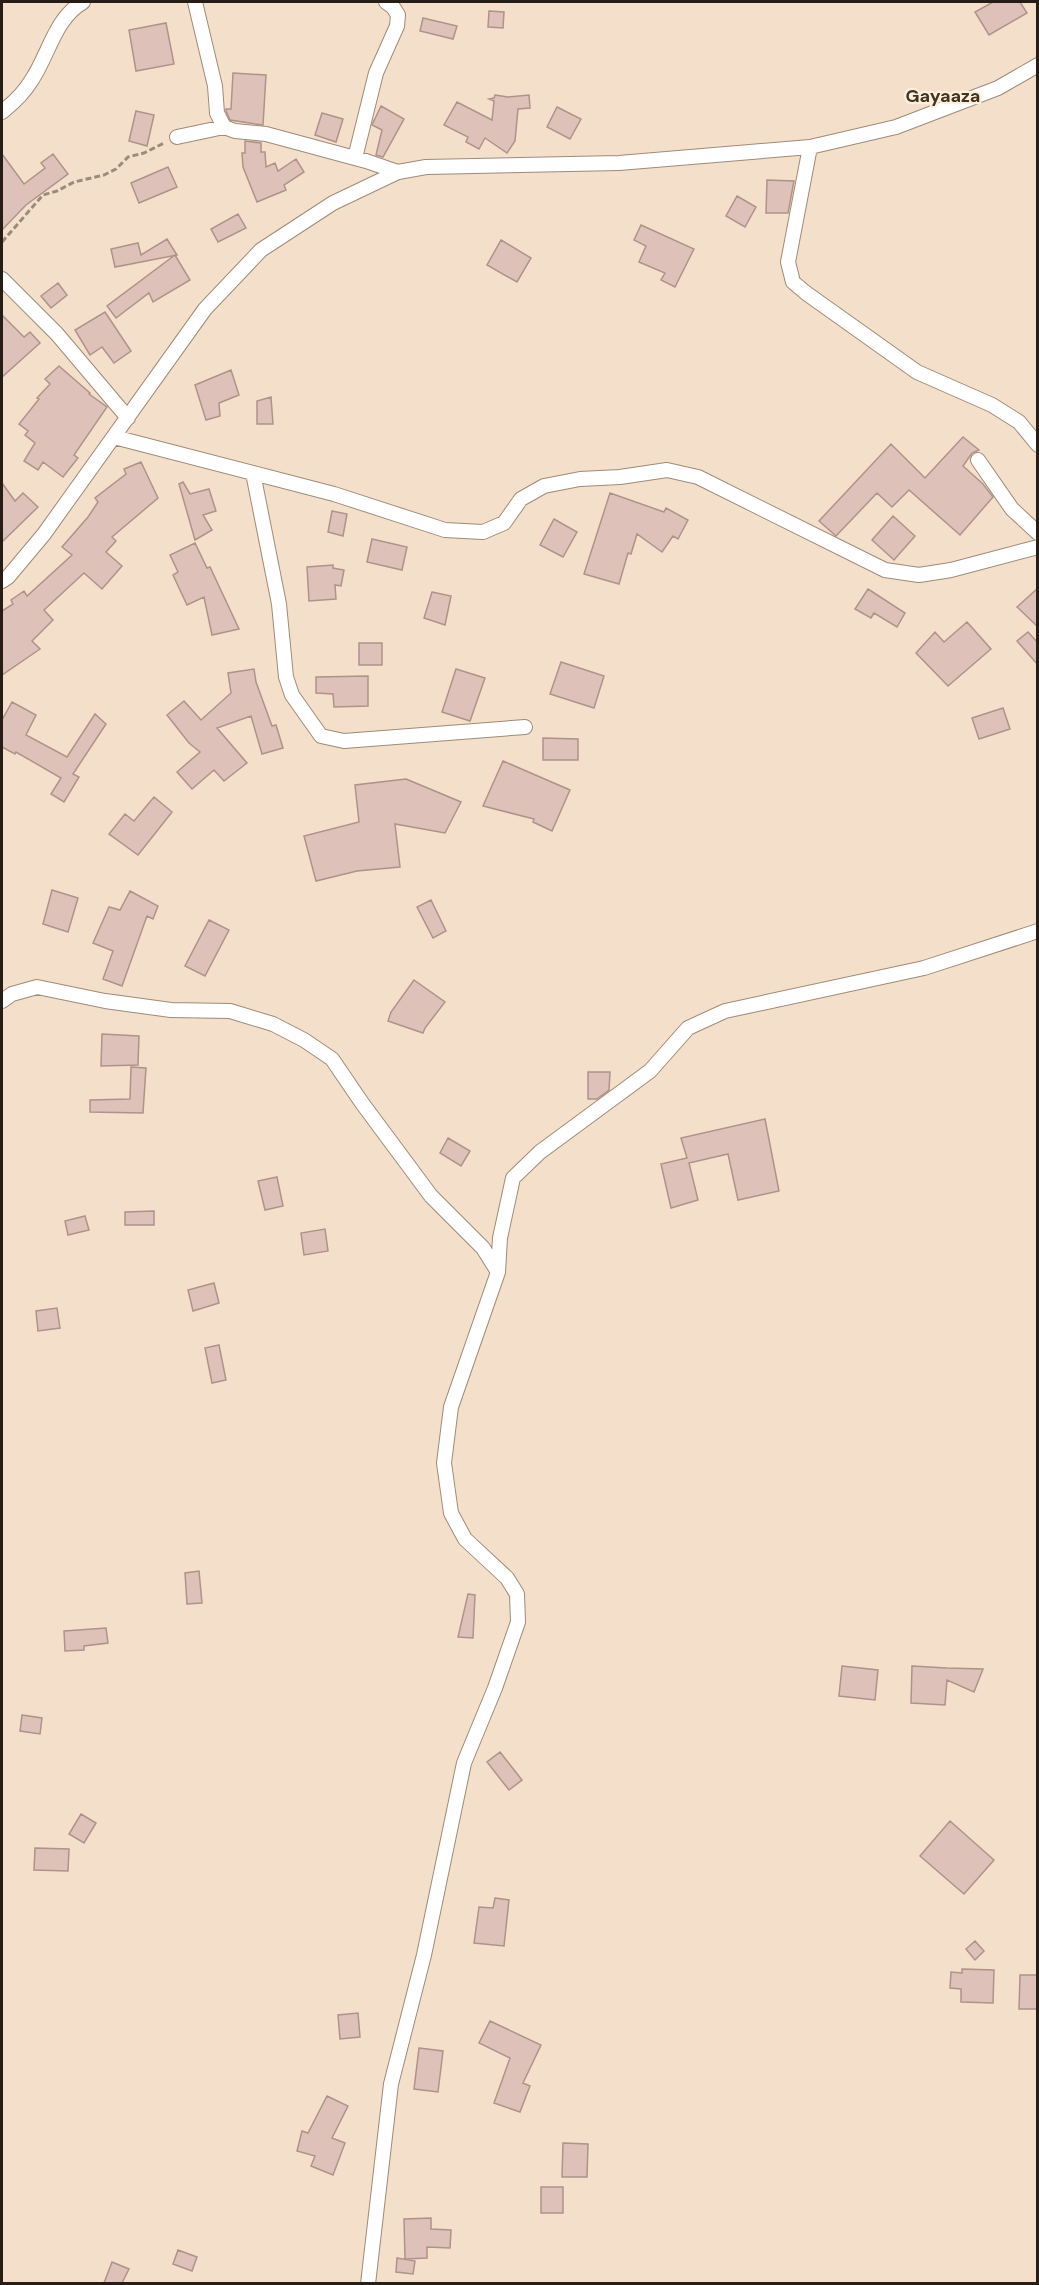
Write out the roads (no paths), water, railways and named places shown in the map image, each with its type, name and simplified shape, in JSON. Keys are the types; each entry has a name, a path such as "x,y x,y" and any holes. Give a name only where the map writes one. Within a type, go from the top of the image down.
{"street":[{"path":"2,112 31,82 60,24 75,6 83,2"},
{"path":"195,2 215,86 217,113 224,127"},
{"path":"355,158 376,74 397,26 398,15 386,2"},
{"path":"2,582 44,534 205,309 261,250 333,203 398,172 426,167 619,163 810,147 896,127 998,88 1038,65"},
{"path":"177,137 224,127 235,131 266,134 398,172"},
{"path":"810,147 788,262 793,282 917,372 992,405 1019,422 1038,445"},
{"path":"2,279 57,334 128,418"},
{"path":"114,437 334,494 445,530 483,532 504,523 521,499 544,486 667,470 698,477 885,570 919,575 951,570 1038,547"},
{"path":"978,459 1012,509 1038,533"},
{"path":"254,473 279,604 286,677 292,695 321,736 344,741 525,727"},
{"path":"368,2283 391,2084 424,1955 464,1763 495,1688 518,1622 517,1594 507,1578 465,1539 451,1513 444,1463 451,1407 498,1272 500,1238 513,1178 540,1152 650,1071 688,1028 725,1011 924,968 1038,931"},
{"path":"2,1001 12,994 37,987 105,1001 171,1010 230,1011 273,1024 304,1040 332,1059 431,1196 483,1248 498,1272"}],"district":[{"name":"Gayaaza","path":"943,96"}]}
